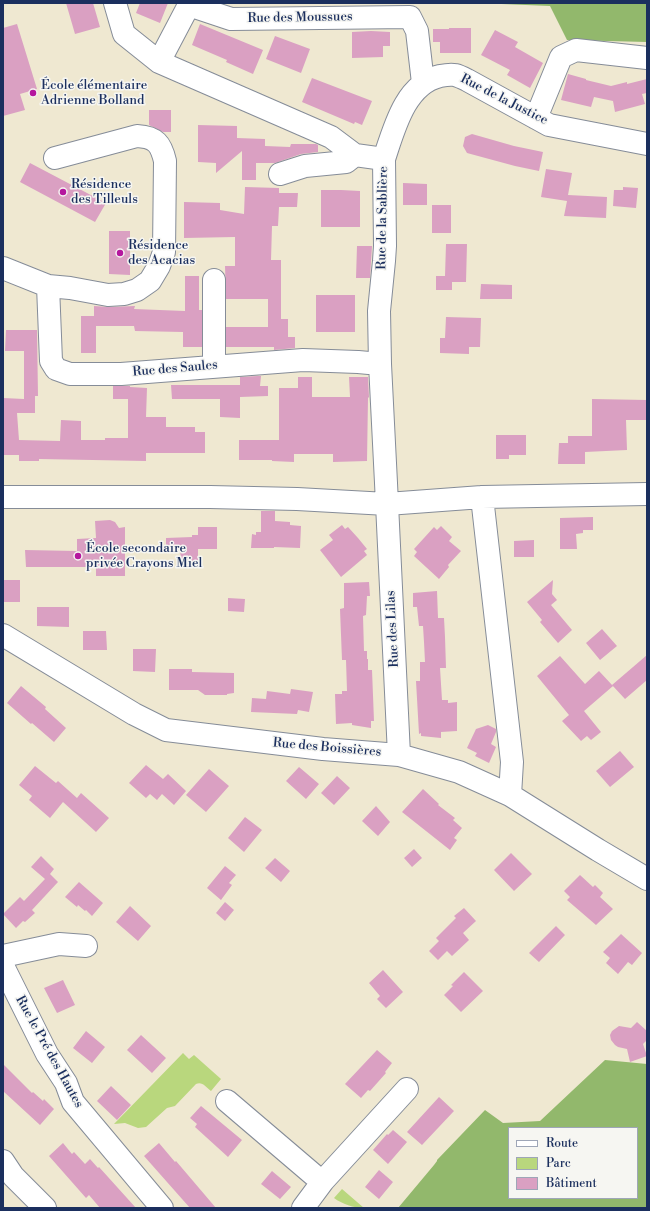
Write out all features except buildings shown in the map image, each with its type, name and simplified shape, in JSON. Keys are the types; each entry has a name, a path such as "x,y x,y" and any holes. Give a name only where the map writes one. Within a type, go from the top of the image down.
{"street":[{"path":"115,3 124,34 159,62 331,136 355,155 346,162 305,166 280,174"},
{"name":"Rue des Moussues","path":"159,62 189,5 231,19 410,17 417,31 423,83"},
{"path":"536,118 561,57 576,50 647,58"},
{"name":"Rue de la Justice","path":"384,159 395,128 414,90 423,83 445,74 455,75 467,80 549,124 647,144"},
{"path":"3,268 48,286 70,288 108,295 124,294 137,290 150,281 159,266 164,252 165,161 162,148 153,140 146,137 137,136 55,158"},
{"name":"Rue de la Sablière","path":"355,155 384,159 385,246 379,311 387,504"},
{"path":"214,280 214,366"},
{"name":"Rue des Saules","path":"48,286 51,362 56,369 70,374 121,374 303,360 380,364"},
{"path":"3,497 289,498 387,504 482,497 647,494"},
{"path":"482,497 512,762 510,795"},
{"name":"Rue des Lilas","path":"387,504 399,754"},
{"name":"Rue des Boissières","path":"3,635 134,714 166,730 323,749 399,754 459,772 510,795 647,879"},
{"path":"3,956 59,944 86,946"},
{"name":"Rue le Pré des Hautes","path":"3,966 47,1054 66,1083 73,1102 162,1208"},
{"path":"304,1208 322,1182 407,1089"},
{"path":"227,1101 322,1182"},
{"path":"3,1161 13,1176 45,1208"}],"green space":[{"path":"477,3 647,3 647,42 567,40 550,6"},
{"path":"183,1053 189,1059 194,1055 221,1079 211,1091 202,1084 196,1084 175,1106 167,1108 146,1127 138,1128 125,1123 114,1124"},
{"path":"605,1060 647,1064 647,1208 398,1208 437,1160 485,1110 503,1123 540,1121"},
{"path":"342,1189 364,1208 348,1205 334,1198"}],"place":[{"name":"École élémentaire Adrienne Bolland","path":"33,93"},
{"name":"Résidence des Tilleuls","path":"63,192"},
{"name":"Résidence des Acacias","path":"120,253"},
{"name":"École secondaire privée Crayons Miel","path":"78,556"}]}
